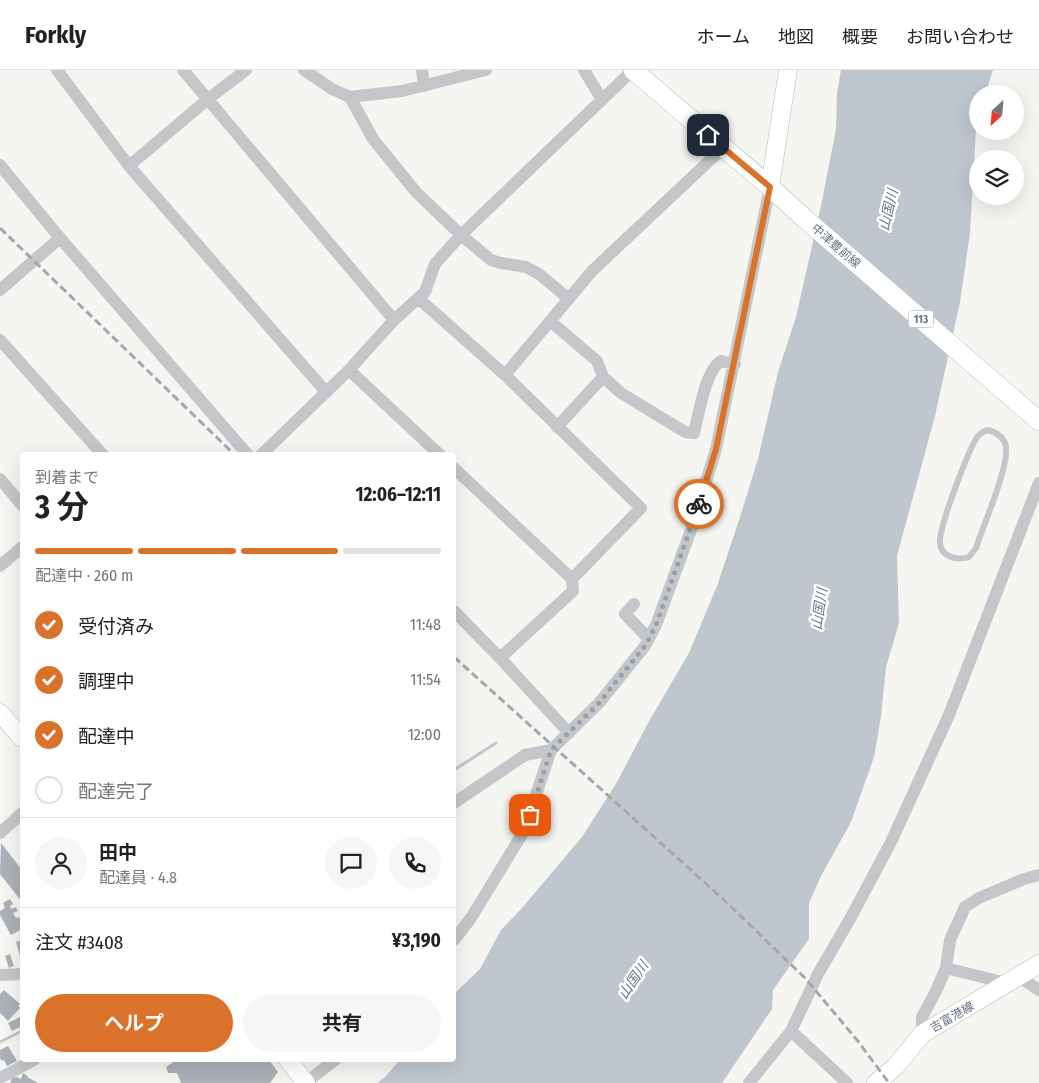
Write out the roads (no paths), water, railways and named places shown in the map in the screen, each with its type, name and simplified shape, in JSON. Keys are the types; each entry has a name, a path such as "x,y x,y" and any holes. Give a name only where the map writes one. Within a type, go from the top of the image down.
{"main road":[{"name":"中津豊前線","path":"633,70 1039,421"},
{"path":"770,187 788,70"},
{"path":"0,713 20,736"},
{"name":"吉富港線","path":"876,1083 896,1066 922,1034 1012,982 1039,964"},
{"path":"290,1062 306,1083"}],"street":[{"path":"58,70 129,166 326,392"},
{"path":"183,70 394,320"},
{"path":"129,166 208,99 246,70"},
{"path":"304,70 332,89 350,97 402,91 486,70"},
{"path":"422,70 424,86"},
{"path":"584,70 602,100"},
{"path":"264,452 349,370 394,320 425,292 435,264 461,235 633,70"},
{"path":"350,97 373,139 416,192 461,235 491,260 501,264 526,267 539,274 569,299"},
{"path":"505,376 592,271 723,148"},
{"path":"0,165 60,238 245,452"},
{"path":"456,937 471,918 524,831 551,750 599,703 645,646 656,625 691,530 716,449 770,187"},
{"path":"0,290 60,238"},
{"path":"418,298 505,376 641,508 572,579"},
{"path":"550,321 596,361 604,377 621,393 684,432 694,433 710,375 716,365 721,361 735,364"},
{"path":"0,340 100,452"},
{"path":"349,370 434,452"},
{"path":"557,427 604,377"},
{"path":"456,470 572,579 573,591 500,658"},
{"path":"0,479 20,503"},
{"path":"749,1083 791,1031 818,974 891,842 949,715 1039,483"},
{"path":"0,566 20,549"},
{"path":"634,604 625,614 649,639"},
{"path":"456,613 568,733"},
{"path":"456,802 526,755 551,750"},
{"path":"0,833 20,815"},
{"path":"922,1034 922,1017 946,968 950,940 965,907 979,898 1024,879 1039,875"},
{"path":"946,968 998,981 1012,982 1039,990"},
{"path":"0,975 20,974"},
{"path":"791,1031 847,1083"},
{"path":"0,1078 30,1062"},
{"path":"306,1083 332,1062"}],"lane":[{"path":"990,430 1003,440 1006,446 1006,454 1004,468 976,548 969,557 956,559 945,553 940,546 939,540 945,517 970,452 977,437 982,432 990,430"}],"water":[{"name":"山国川","path":"841,70 993,70 988,85 969,85 969,140 975,140 975,150 969,150 969,205 972,205 970,233 960,302 935,416 897,556 899,623 886,667 881,717 874,757 851,822 821,876 809,903 809,939 773,990 772,1009 722,1083 377,1083 398,1062 456,1062 456,992 480,969 501,930 582,837 617,782 648,723 689,653 717,586 758,459 778,372 796,317 836,129 837,93"}],"waterway":[{"path":"456,769 496,743"},
{"path":"0,1042 20,1032"}],"railway":[{"path":"0,228 232,452"},
{"path":"456,659 722,898 805,978 857,1040 889,1083"}]}
